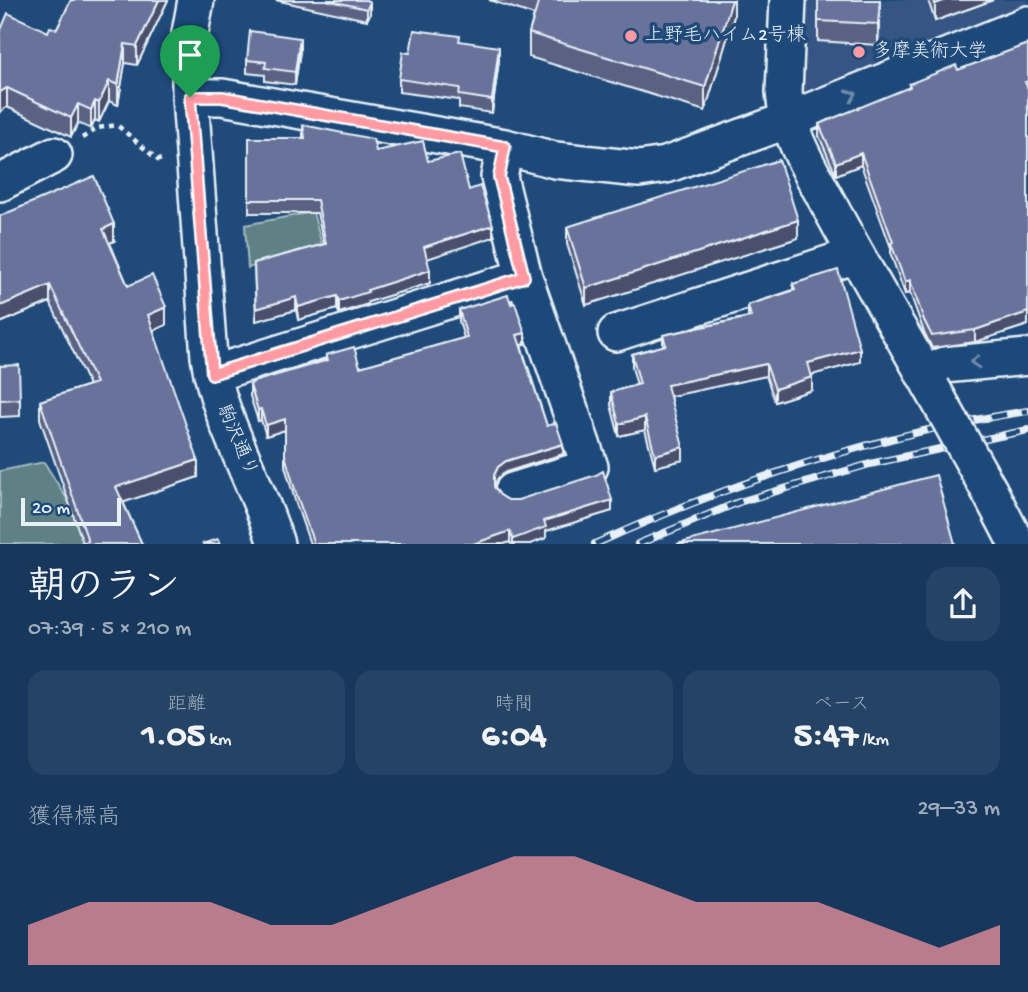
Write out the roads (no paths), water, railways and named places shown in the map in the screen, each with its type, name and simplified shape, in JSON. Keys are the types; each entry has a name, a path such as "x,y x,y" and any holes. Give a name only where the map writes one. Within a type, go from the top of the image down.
{"street":[{"name":"駒沢通り","path":"196,0 190,33 191,112 212,374 217,396 266,512 276,544"},
{"path":"788,0 784,92 793,137 1017,544"},
{"path":"191,112 222,97 505,147 555,160 639,169 666,165 1026,32"},
{"path":"505,147 499,177 524,277 590,467 513,491"},
{"path":"0,183 54,155"},
{"path":"616,333 856,255"},
{"path":"212,374 524,277"},
{"path":"928,380 944,365 1028,358"}],"railway":[{"path":"595,544 698,501 807,463 919,432 1028,411"},
{"path":"638,544 739,502 870,464 1028,430"}],"place":[{"name":"上野毛ハイム2号棟","path":"631,36"},
{"name":"多摩美術大学","path":"859,52"}]}
